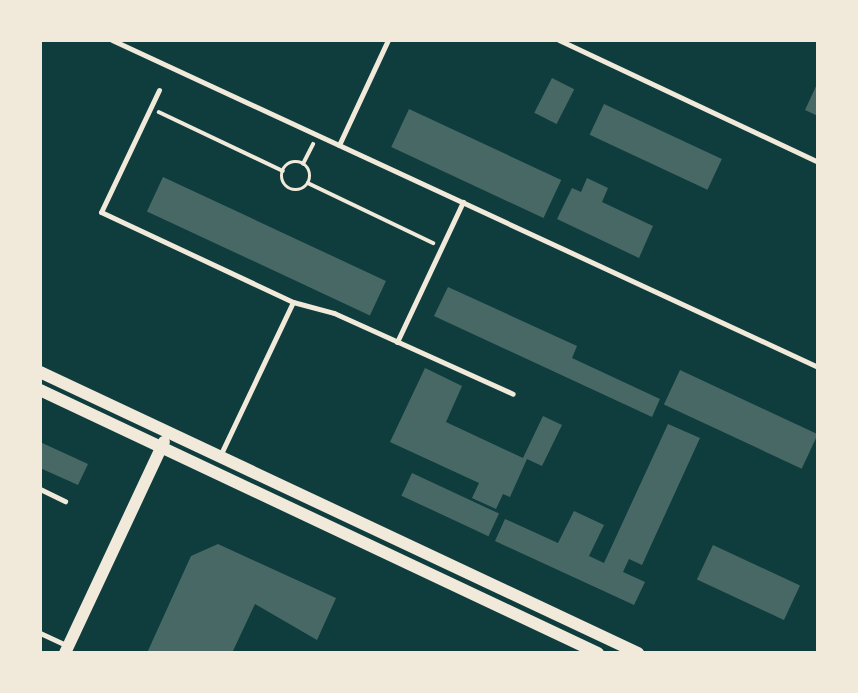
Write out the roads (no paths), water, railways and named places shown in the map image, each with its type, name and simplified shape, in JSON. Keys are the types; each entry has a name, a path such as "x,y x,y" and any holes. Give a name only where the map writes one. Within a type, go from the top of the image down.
{"street":[{"path":"40,372 638,653"},
{"path":"40,390 598,653"},
{"path":"67,649 169,432"}],"lane":[{"path":"112,40 818,367"},
{"path":"339,145 388,40"},
{"path":"559,40 818,162"},
{"path":"159,90 102,212 293,302 397,342 513,394"},
{"path":"397,342 463,202"},
{"path":"220,456 293,302"},
{"path":"40,489 65,501"},
{"path":"40,633 67,649"}]}
